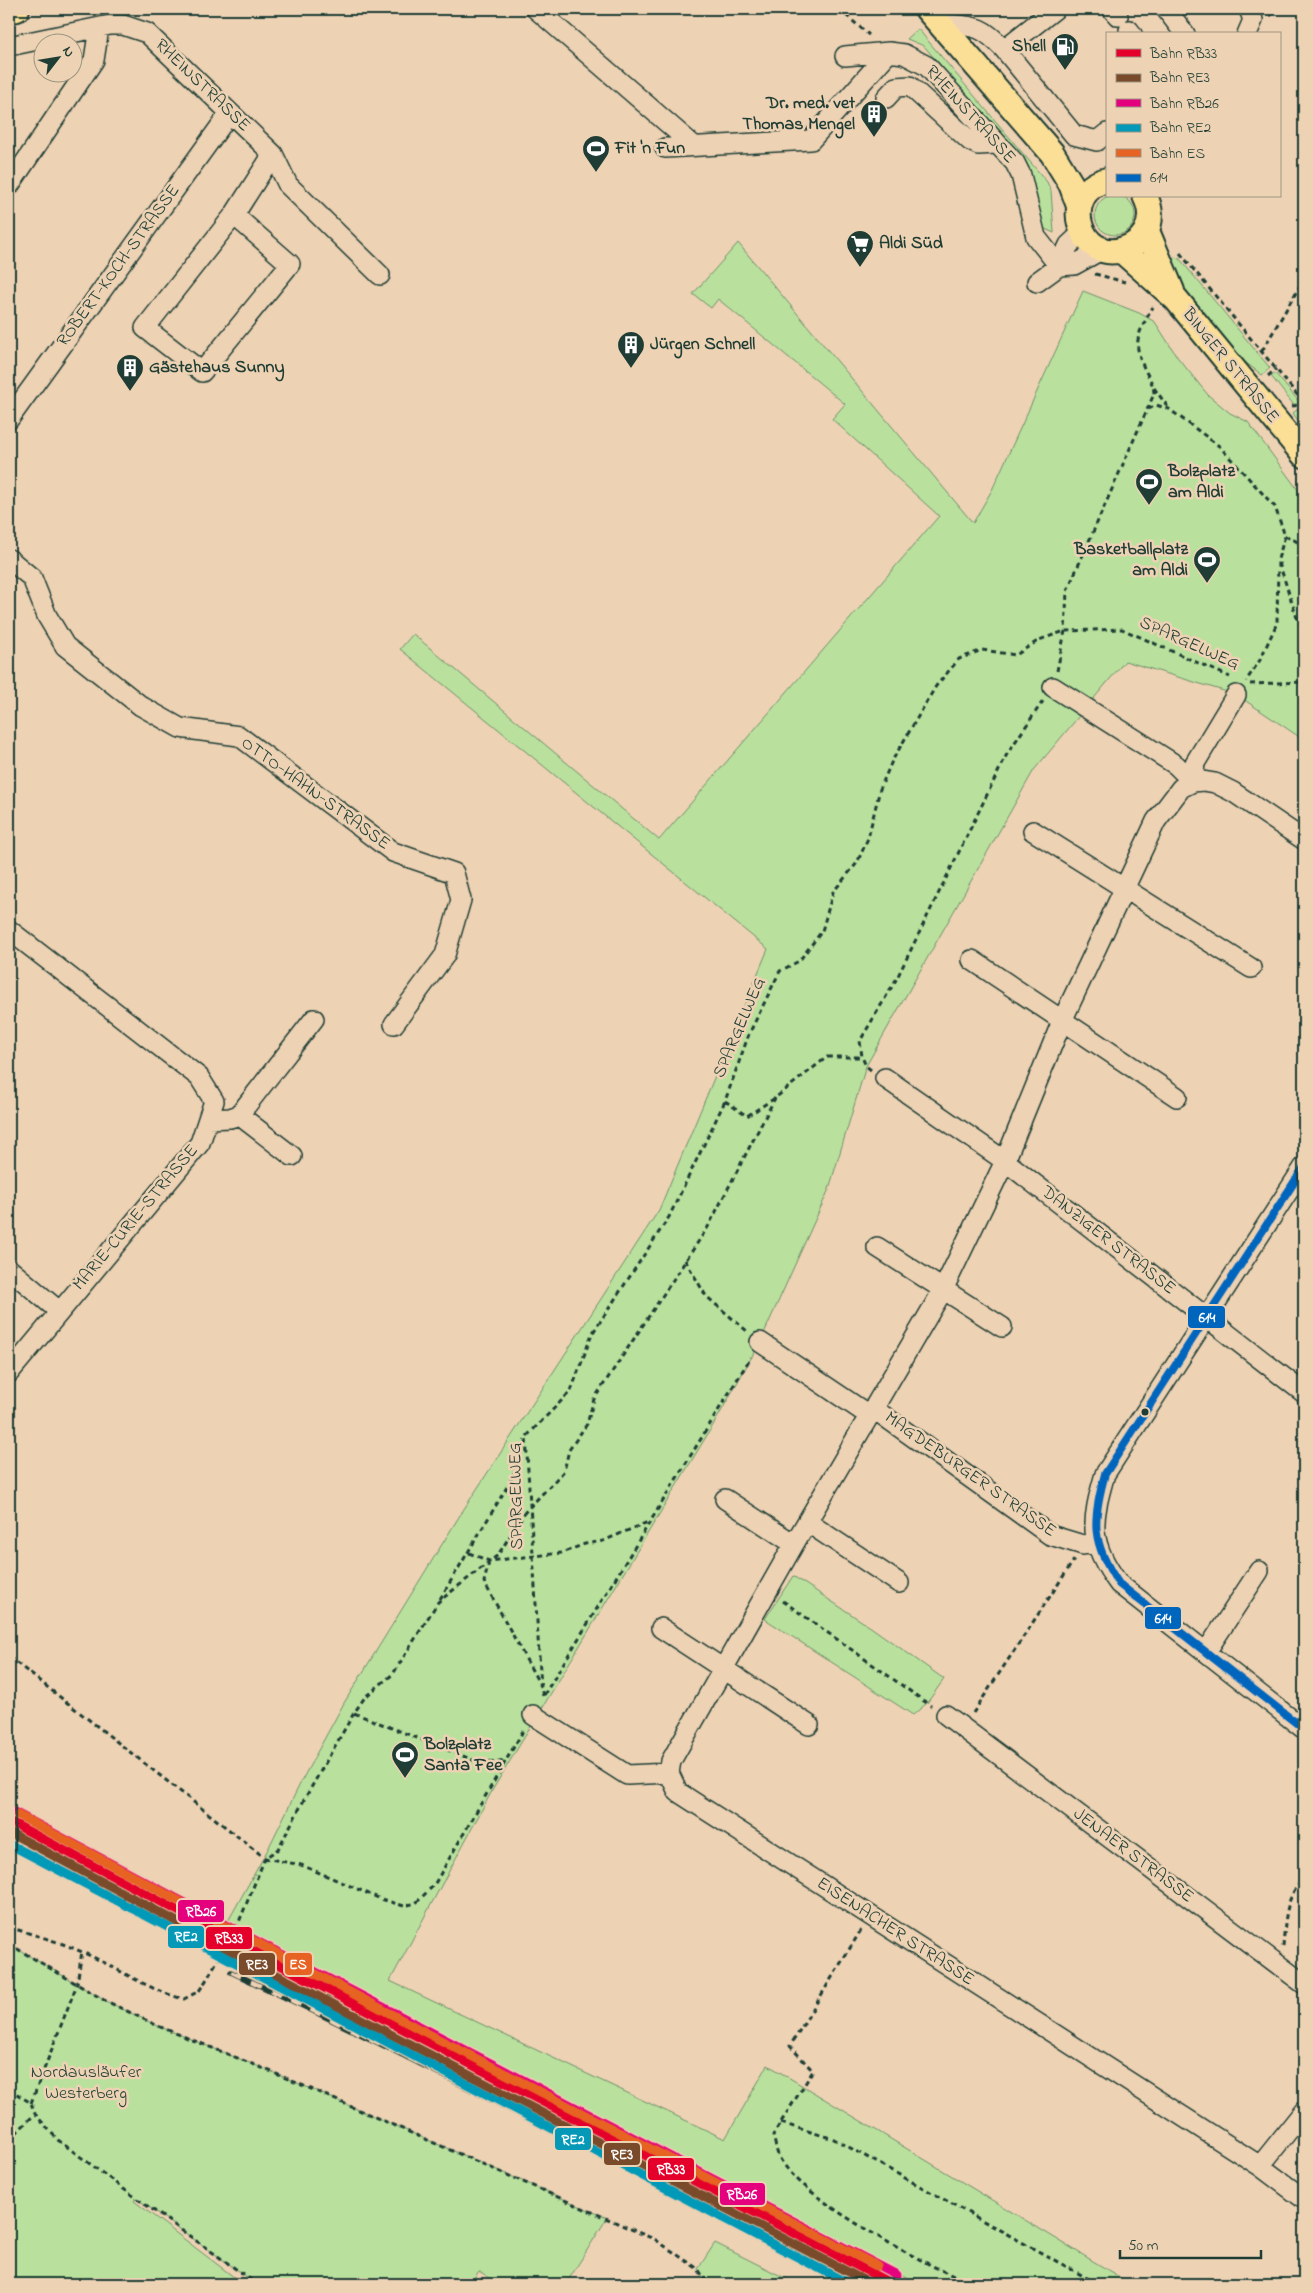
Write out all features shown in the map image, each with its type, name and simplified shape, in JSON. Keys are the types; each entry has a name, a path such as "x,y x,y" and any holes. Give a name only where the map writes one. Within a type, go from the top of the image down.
{"main road":[{"path":"9,10 16,9"},
{"name":"RHEINSTRASSE","path":"933,16 1052,154 1071,184 1079,206"},
{"name":"RHEINSTRASSE","path":"1052,154 1104,180"},
{"path":"1083,232 1078,215 1079,206 1087,191 1104,180"},
{"path":"1112,250 1136,243 1146,231 1150,211 1147,198"},
{"name":"BINGER STRASSE","path":"1146,231 1165,302"},
{"name":"BINGER STRASSE","path":"1083,232 1088,240 1112,250 1165,302 1304,455"}],"street":[{"path":"536,9 694,146"},
{"path":"1004,49 1055,9"},
{"path":"1166,9 1183,32"},
{"path":"1248,32 1253,20 1249,9"},
{"path":"933,16 985,30 1004,49 1074,135 1098,141 1106,134"},
{"name":"RHEINSTRASSE","path":"9,46 123,25 147,33 273,154"},
{"path":"9,186 94,60 99,28"},
{"path":"664,148 811,140 889,52"},
{"name":"RHEINSTRASSE","path":"846,56 889,52 904,54 927,66 1015,163 1021,175 1036,237 1059,266"},
{"path":"886,98 896,87 910,86 970,141 978,145 998,144"},
{"name":"ROBERT-KOCH-STRASSE","path":"9,419 230,113"},
{"path":"1052,154 1074,135"},
{"path":"234,215 290,264 202,372 145,328 234,215 273,154"},
{"path":"273,154 288,185 380,275"},
{"path":"1037,282 1059,266 1069,245 1083,232"},
{"path":"1059,266 1074,266 1112,250"},
{"name":"OTTO-HAHN-STRASSE","path":"9,559 32,578 47,616 65,646 141,706 180,728 239,736 393,852 454,873 461,900 445,955 394,1024"},
{"path":"1053,686 1176,765 1193,782 1215,783 1233,792 1304,840"},
{"path":"1193,782 1195,763 1240,690"},
{"name":"MAGDEBURGER STRASSE","path":"669,1773 671,1761 723,1668 943,1290 1006,1161 1062,1021 1156,821 1181,788 1193,782"},
{"path":"1033,831 1250,968"},
{"name":"MARIE-CURIE-STRASSE","path":"9,930 199,1077 214,1101 200,1143 9,1373"},
{"path":"972,960 1177,1097"},
{"path":"208,1119 230,1118 239,1115 314,1018"},
{"path":"885,1078 1006,1161"},
{"path":"239,1115 292,1156"},
{"name":"DANZIGER STRASSE","path":"1006,1161 1304,1394"},
{"path":"1304,1167 1104,1474 1096,1504 1089,1544 1119,1584 1304,1729"},
{"path":"877,1248 1002,1327"},
{"path":"9,1269 59,1311"},
{"name":"MAGDEBURGER STRASSE","path":"760,1342 872,1413 1050,1535 1089,1544"},
{"path":"725,1499 794,1544"},
{"path":"807,1522 900,1583"},
{"path":"1206,1652 1259,1571"},
{"path":"660,1628 809,1725"},
{"path":"532,1715 627,1775 669,1773"},
{"name":"JENAER STRASSE","path":"946,1716 1304,1984"},
{"name":"EISENACHER STRASSE","path":"669,1773 678,1792 1260,2166 1304,2199"},
{"path":"1260,2166 1304,2111"}],"path":[{"path":"839,9 889,52"},
{"path":"1175,247 1304,404 1293,407 1288,401"},
{"path":"1093,274 1127,283"},
{"path":"1262,351 1304,279"},
{"path":"1165,302 1138,334 1137,348 1154,388 1169,408 1219,446 1243,470 1275,507 1285,536 1278,559 1277,623 1260,660 1240,690"},
{"path":"1272,382 1267,376 1276,368"},
{"path":"885,1078 866,1066 862,1058 860,1040 896,978 1006,754 1053,686 1065,631 1067,591 1131,443 1148,409 1154,394 1154,388"},
{"path":"1148,409 1156,405 1169,408"},
{"path":"1285,536 1296,541 1304,548"},
{"path":"1278,559 1298,621 1304,632"},
{"name":"SPARGELWEG","path":"544,1696 541,1688 526,1437 571,1391 592,1334 668,1218 725,1101 749,1034 780,971 799,961 822,931 833,892 857,863 868,838 880,790 892,761 936,686 960,659 982,650 1016,656 1040,640 1065,631 1122,629 1240,690"},
{"path":"1240,690 1304,682"},
{"path":"725,1101 747,1116 775,1098 827,1057 862,1058"},
{"path":"438,1602 498,1555 529,1507 564,1471 569,1450 588,1424 594,1399 708,1227 775,1098"},
{"path":"9,1657 265,1858 301,1865 395,1904 404,1906 416,1904 434,1885 445,1869 532,1715 760,1342 706,1296 685,1260"},
{"path":"9,1927 82,1951 167,1995 184,1999 199,1991 239,1922 265,1858 278,1849 354,1712 365,1697 393,1674 469,1554 513,1477 526,1437"},
{"path":"469,1554 489,1561 561,1553 585,1544 603,1541 650,1521"},
{"path":"962,1728 982,1702 1089,1544"},
{"path":"489,1561 484,1582 541,1688"},
{"path":"767,1592 946,1716"},
{"path":"354,1712 478,1762 506,1760"},
{"path":"1282,1967 1286,1916 1298,1885 1304,1880"},
{"path":"869,1916 790,2046 813,2071 773,2135 779,2157 807,2190 866,2229 941,2272 972,2284"},
{"path":"9,1944 77,1984 158,2026 272,2072 656,2240 698,2269 708,2284"},
{"path":"31,2103 77,1984 82,1951"},
{"path":"9,2089 31,2103 35,2114 58,2140 257,2284"},
{"path":"9,2140 35,2114"},
{"path":"781,2123 834,2139 1098,2284"}],"green space":[{"path":"918,29 1047,182 1051,191 1054,233 1043,228 1026,167 924,46 907,39"},
{"path":"1106,197 1126,198 1132,204 1135,211 1135,219 1132,226 1126,232 1119,235 1111,235 1104,232 1098,226 1095,219 1095,211 1098,204"},
{"path":"738,243 973,523 992,490 1083,291 1139,313 1155,322 1178,358 1208,395 1230,413 1248,422 1304,498 1304,740 1237,695 1125,661 1034,770 866,1066 829,1189 760,1342 718,1417 493,1789 390,1981 725,2139 768,2065 1131,2284 920,2284 711,2178 227,1923 267,1851 302,1780 344,1703 462,1512 659,1210 768,949 400,649 413,634 659,840 939,516 832,419 845,404 718,299 711,308 693,294"},
{"path":"1174,257 1179,258 1270,368 1262,375 1232,352 1192,303 1165,263"},
{"path":"1275,373 1301,404 1293,404 1271,376"},
{"path":"1298,409 1304,409 1304,430 1293,413"},
{"path":"793,1576 872,1628 944,1679 927,1703 913,1715 765,1619"},
{"name":"Nordausläufer Westerberg","path":"9,1944 104,2000 158,2026 272,2072 607,2218 566,2284 499,2284 479,2271 470,2284 257,2284 136,2198 134,2201 243,2284 9,2284"},
{"path":"715,2243 797,2284 708,2284 698,2269"}],"railway":[{"path":"231,1972 462,2085 844,2284"}],"rail line":[{"name":"RB26","path":"14,1812 266,1946 897,2275"},
{"name":"ES","path":"18,1815 421,2030 877,2266"},
{"name":"RB33","path":"9,1821 261,1955 892,2284"},
{"name":"RE3","path":"9,1832 256,1964 871,2284"},
{"name":"RE2","path":"9,1844 849,2284"}],"transit line":[{"name":"614","path":"1304,1167 1105,1474 1096,1518 1099,1543 1103,1556 1119,1584 1304,1729"}],"place":[{"name":"Shell","path":"1065,71"},
{"name":"Dr. med. vet Thomas Mengel","path":"874,138"},
{"name":"Fit 'n Fun","path":"596,173"},
{"name":"Aldi Süd","path":"860,268"},
{"name":"Jürgen Schnell","path":"631,369"},
{"name":"Gästehaus Sunny","path":"130,392"},
{"name":"Bolzplatz am Aldi","path":"1149,506"},
{"name":"Basketballplatz am Aldi","path":"1207,584"},
{"name":"Bolzplatz Santa Fee","path":"405,1779"}]}
